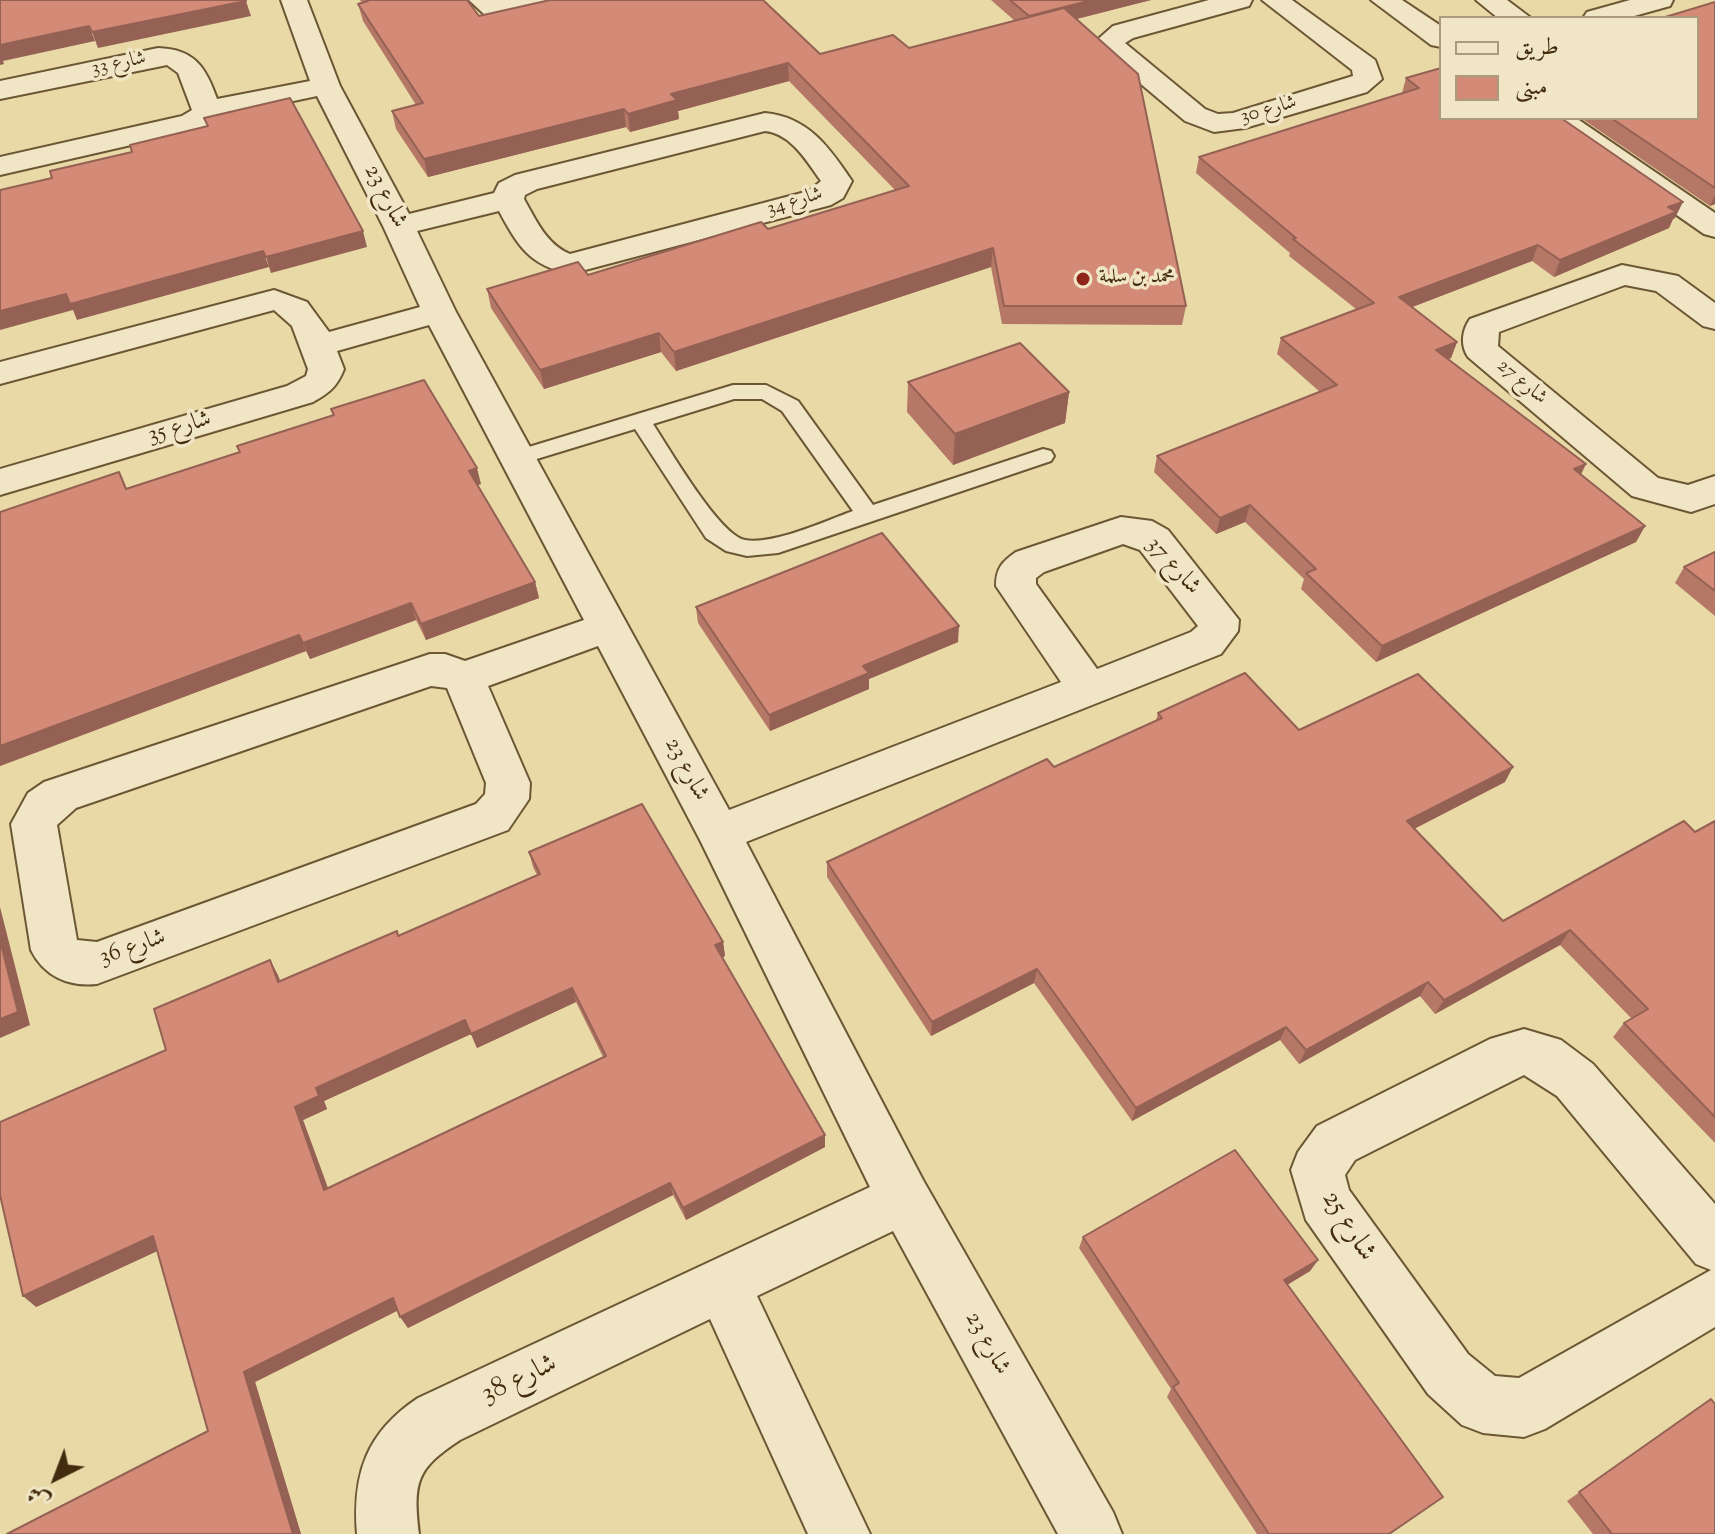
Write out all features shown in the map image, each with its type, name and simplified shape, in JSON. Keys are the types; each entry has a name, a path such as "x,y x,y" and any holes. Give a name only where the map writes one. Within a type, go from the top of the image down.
{"street":[{"name":"شارع 23","path":"294,0 326,86 399,226 439,312 719,833 904,1198 1091,1534"},
{"path":"482,0 495,9 546,0"},
{"name":"شارع 30","path":"1239,0 1123,32 1111,40 1112,48 1195,115 1214,123 1235,122 1357,86 1368,79 1365,66 1275,0"},
{"path":"1384,0 1439,38"},
{"path":"1489,0 1514,16"},
{"path":"1604,16 1660,0"},
{"name":"شارع 33","path":"0,90 158,56 176,56 188,64 207,110"},
{"path":"0,166 191,123 202,119 207,110 326,86"},
{"path":"1559,120 1715,227"},
{"name":"شارع 34","path":"765,122 782,123 795,129 837,181 832,191 820,198 570,264 552,260 540,250 508,199 510,190 526,182 765,122"},
{"name":"شارع 34","path":"399,226 508,199"},
{"name":"شارع 27","path":"1715,319 1666,283 1622,275 1482,326 1480,349 1645,487 1691,499 1715,489"},
{"name":"شارع 35","path":"0,373 274,300 294,306 302,313 326,369 321,382 300,394 0,482"},
{"path":"317,346 439,312"},
{"name":"شارع 37","path":"719,833 1089,690 1206,643 1218,631 1219,620 1154,540 1138,531 1121,530 1030,562 1016,572 1016,586 1089,690"},
{"name":"شارع 36","path":"464,678 508,783 507,799 492,817 97,963 81,965 65,961 55,950 34,824 44,806 60,795 430,670 445,670 464,678 608,627"},
{"name":"شارع 25","path":"1715,1245 1575,1080 1543,1056 1524,1052 1508,1055 1336,1143 1325,1154 1317,1170 1325,1202 1448,1374 1465,1392 1483,1404 1524,1408 1715,1296"},
{"name":"شارع 38","path":"388,1534 384,1504 392,1468 408,1442 439,1419 904,1198"},
{"path":"723,1286 839,1534"}],"lane":[{"path":"517,458 733,392 750,390 775,395 790,406 868,515"},
{"path":"640,421 714,532 729,545 743,549 770,547 1043,456"}],"building":[{"path":"0,0 246,1 92,32 89,26 0,45"},
{"path":"367,0 467,0 479,16 550,0 763,0 820,54 893,35 909,48 1064,8 1138,74 1186,306 1004,306 993,248 674,352 659,333 540,370 487,289 578,262 588,275 761,222 768,229 909,186 788,63 671,94 677,100 628,114 624,109 424,159 392,111 423,103 358,4"},
{"path":"1010,0 1092,0 1029,16"},
{"path":"1715,2 1715,188 1614,120 1699,120 1699,16 1669,16"},
{"path":"1439,69 1439,120 1564,120 1683,202 1668,207 1676,212 1560,260 1538,245 1399,297 1457,342 1436,350 1586,464 1574,469 1645,526 1382,646 1306,573 1316,569 1250,505 1220,518 1157,456 1337,385 1281,338 1374,303 1293,239 1296,238 1199,157 1419,88 1406,78"},
{"path":"290,98 363,231 266,257 263,251 70,304 66,294 0,311 0,190 52,178 50,171 132,152 130,145 208,126 204,118"},
{"path":"1020,343 1069,392 955,434 908,382"},
{"path":"424,380 477,468 469,471 535,582 421,624 411,603 303,643 299,635 0,746 0,512 119,472 126,489 240,452 237,446 334,415 331,409"},
{"path":"882,533 959,626 863,666 869,673 769,715 696,607"},
{"path":"1715,552 1715,591 1684,567"},
{"path":"1245,673 1299,730 1418,674 1513,767 1407,821 1503,921 1684,821 1695,832 1715,821 1715,1117 1624,1023 1648,1009 1570,930 1444,1000 1428,982 1306,1050 1286,1027 1136,1108 1037,969 932,1022 827,862 1047,759 1054,767 1162,718 1158,713"},
{"path":"642,804 723,942 715,945 825,1135 683,1208 670,1183 400,1317 393,1298 244,1372 293,1534 7,1534 208,1431 153,1236 23,1296 0,1195 0,1122 166,1050 154,1009 270,960 278,982 397,931 398,936 540,874 529,852","holes":["572,988 606,1056 324,1190 295,1107 319,1096 316,1088 465,1020 471,1034"]},
{"path":"0,940 18,1012 0,1019"},
{"path":"1235,1150 1318,1260 1284,1280 1443,1497 1389,1534 1269,1534 1173,1387 1179,1383 1083,1237"},
{"path":"1711,1399 1715,1404 1715,1534 1612,1534 1579,1492"}],"place":[{"name":"محمد بن سلمة","path":"1083,279"}]}
